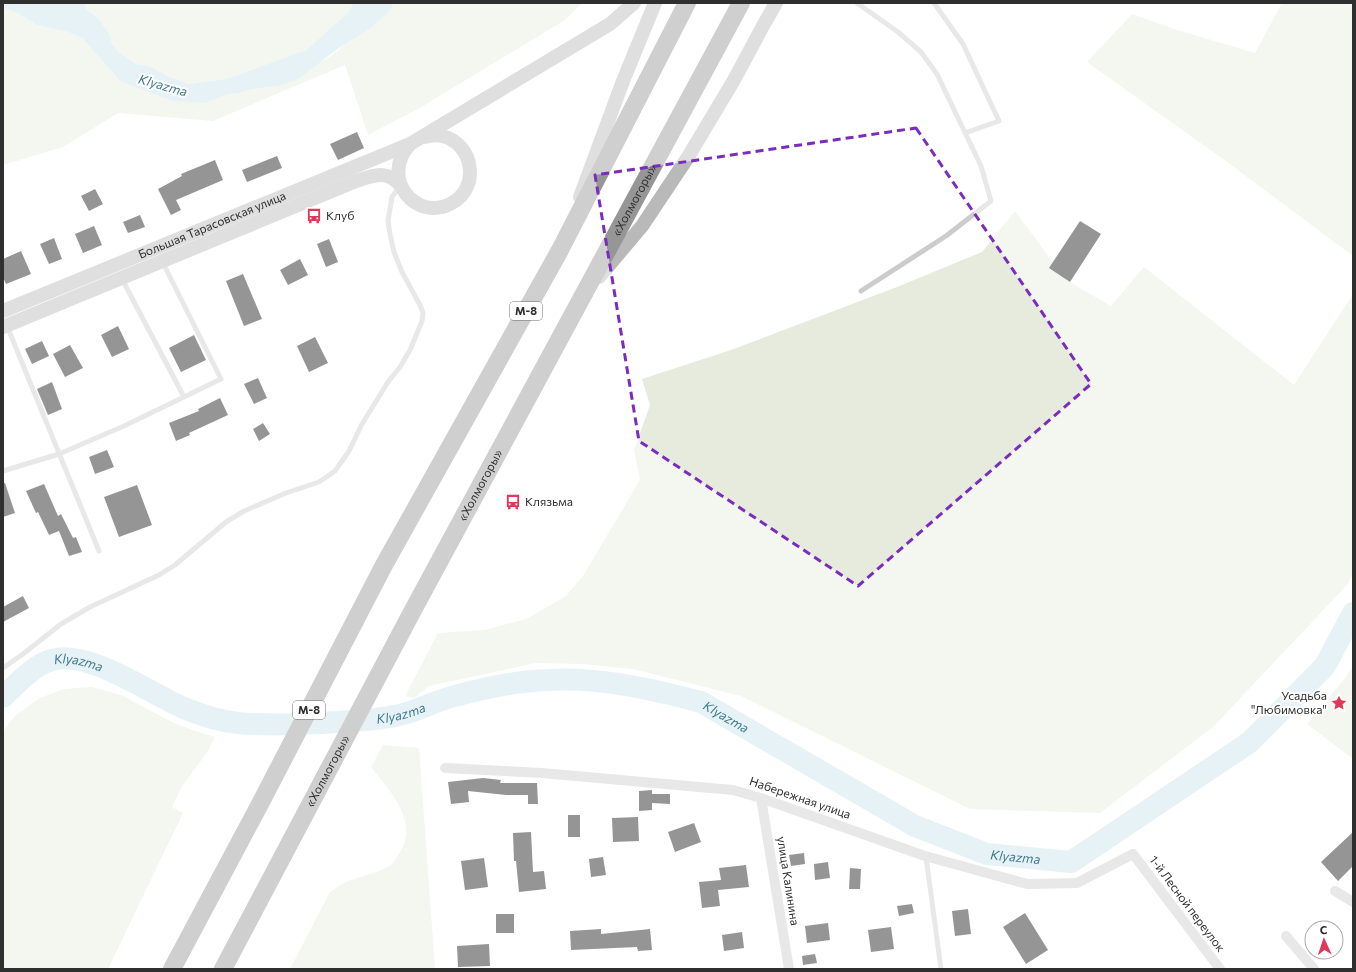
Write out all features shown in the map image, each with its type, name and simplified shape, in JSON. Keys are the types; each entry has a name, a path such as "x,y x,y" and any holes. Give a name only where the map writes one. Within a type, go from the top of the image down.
{"highway":[{"name":"М-8","path":"172,969 260,804 384,565 560,250 687,3"},
{"name":"«Холмогоры»","path":"223,969 412,612 741,3"}],"street":[{"path":"415,141 441,136 453,140 465,152 470,166 470,180 466,190 450,205 434,208 424,207 412,201 400,185 398,171 401,155 415,141 610,24 634,3"},
{"path":"560,250 623,81 655,3"},
{"path":"582,297 642,226 688,157 734,80 776,3"},
{"name":"Большая Тарасовская улица","path":"3,311 415,141"},
{"name":"Большая Тарасовская улица","path":"5,326 356,181 380,175 390,176 400,185"},
{"name":"Набережная улица","path":"445,768 542,773 733,790 761,798 926,856 1027,884 1077,883 1133,854"},
{"name":"улица Калинина","path":"761,798 789,969"},
{"name":"1-й Лесной переулок","path":"1133,854 1220,969"},
{"path":"1335,891 1353,902"},
{"path":"1286,936 1314,969"}],"lane":[{"path":"858,3 898,32 921,52 937,74 980,166 991,200 946,236 861,291"},
{"path":"934,3 963,44 999,121 965,133"},
{"path":"3,668 61,624 90,607 159,575 175,565 226,522 244,510 286,493 319,482 335,471 349,451 362,424 384,388 400,367 410,350 422,322 423,313 402,272 394,252 390,234 388,221 392,197 400,185"},
{"path":"3,471 58,454 124,426 221,379 163,262"},
{"path":"121,278 184,397"},
{"path":"5,326 98,551"},
{"path":"926,856 941,969"}],"highlighted area":[{"path":"916,128 1091,384 858,586 639,441 595,175"}],"shaded area":[{"path":"85,3 353,3 348,13 306,50 226,79 189,84 170,77 149,66 136,64 120,53 112,44 110,35 99,19 85,8"},
{"path":"394,3 582,3 565,20 418,109 368,135 345,65 213,121 118,113 63,147 3,165 3,8 15,12 37,25 68,32 83,39 120,81 205,103 225,95 277,86 329,57 391,9"},
{"path":"1282,3 1353,3 1353,256 1223,159 1087,62 1132,14 1174,29 1255,53"},
{"path":"1015,211 1066,280 1111,306 1144,267 1294,385 1353,294 1353,574 1347,585 1213,727 1100,813 970,809 741,696 633,669 582,664 535,663 429,686 414,698 405,696 438,633 484,630 526,619 566,596 583,576 640,480 634,450 650,405 642,379 731,350 897,287 982,252"},
{"name":"Усадьба \"Любимовка\"","path":"1353,666 1353,759 1307,724 1342,682"},
{"path":"92,687 121,695 172,722 215,737 208,751 181,788 172,807 183,813 108,969 3,969 3,731 16,715 40,698 64,689"},
{"path":"383,745 419,748 435,969 290,969 330,892 346,882 377,872 390,865 399,854 405,842 406,830 400,808 394,797 371,767"}],"water":[{"path":"3,3 85,3 85,8 99,19 110,35 112,44 120,53 136,64 149,66 170,77 189,84 226,79 306,50 348,13 353,3 394,3 391,9 372,27 339,48 298,79 277,86 225,95 205,103 173,101 120,81 83,39 68,32 37,25 15,12 3,8"}],"building":[{"path":"357,132 364,148 338,160 330,144"},
{"path":"277,156 282,168 247,182 242,170"},
{"path":"215,160 223,180 176,200 181,210 171,215 158,189 182,176 181,174"},
{"path":"95,189 103,204 89,211 81,196"},
{"path":"140,215 145,227 128,233 123,222"},
{"path":"1080,221 1101,234 1070,282 1049,268"},
{"path":"94,226 102,245 83,253 75,234"},
{"path":"54,238 62,259 49,264 40,244"},
{"path":"329,239 338,262 326,267 317,244"},
{"path":"21,251 31,274 6,284 3,277 3,259"},
{"path":"300,259 308,275 288,285 280,270"},
{"path":"243,274 262,319 244,326 226,281"},
{"path":"118,326 129,349 112,357 101,335"},
{"path":"194,335 206,360 181,372 169,348"},
{"path":"315,337 328,363 309,372 297,346"},
{"path":"42,341 49,356 32,364 25,349"},
{"path":"70,345 83,368 65,377 53,354"},
{"path":"258,378 267,398 254,404 244,384"},
{"path":"52,382 62,409 48,415 37,389"},
{"path":"220,398 228,415 189,433 190,435 176,441 169,423 199,411 198,409"},
{"path":"263,423 270,434 259,441 253,429"},
{"path":"107,450 114,467 95,474 89,457"},
{"path":"3,483 5,483 15,513 3,517"},
{"path":"44,484 58,516 61,514 73,538 76,537 82,552 69,556 59,531 49,535 38,512 36,513 26,491"},
{"path":"137,485 152,525 119,537 104,497"},
{"path":"23,596 29,608 3,622 3,607"},
{"path":"483,778 501,780 500,783 537,783 538,804 528,804 528,795 506,795 468,791 469,802 451,804 448,782"},
{"path":"652,790 652,794 670,794 670,804 652,803 652,810 639,811 639,791"},
{"path":"568,815 580,815 580,837 568,837"},
{"path":"638,817 639,841 613,842 612,818"},
{"path":"694,823 701,842 675,852 668,832"},
{"path":"531,832 533,872 544,871 546,889 519,892 516,861 514,861 513,833"},
{"path":"1353,832 1353,866 1338,881 1321,862"},
{"path":"804,853 805,864 791,866 789,855"},
{"path":"603,857 606,875 591,877 589,859"},
{"path":"484,858 488,887 465,890 461,861"},
{"path":"828,862 830,878 815,880 814,864"},
{"path":"746,865 749,887 718,890 720,906 702,908 699,882 721,880 719,868"},
{"path":"850,868 861,869 860,889 849,889"},
{"path":"912,904 914,913 899,916 897,906"},
{"path":"968,909 971,934 955,936 952,911"},
{"path":"1025,913 1048,950 1026,964 1003,927"},
{"path":"496,914 514,914 514,933 496,933"},
{"path":"828,923 830,940 807,943 805,926"},
{"path":"891,927 894,949 871,952 868,930"},
{"path":"601,929 601,934 650,929 652,950 638,951 637,947 571,950 570,931"},
{"path":"742,932 744,948 724,951 722,935"},
{"path":"489,944 490,966 458,967 457,946"},
{"path":"815,954 817,963 803,965 802,956"}],"waterway":[{"name":"Klyazma","path":"3,697 38,666 52,660 67,658 101,667 197,713 224,721 249,724 274,725 368,720 391,717 419,709 444,699 499,686 536,681 587,680 606,682 701,702 915,826 987,854 1071,862 1250,742 1325,666 1353,613"}],"place":[{"name":"Клуб","path":"314,216"},
{"name":"Клязьма","path":"513,502"},
{"name":"Усадьба \"Любимовка\"","path":"1339,703"}]}
